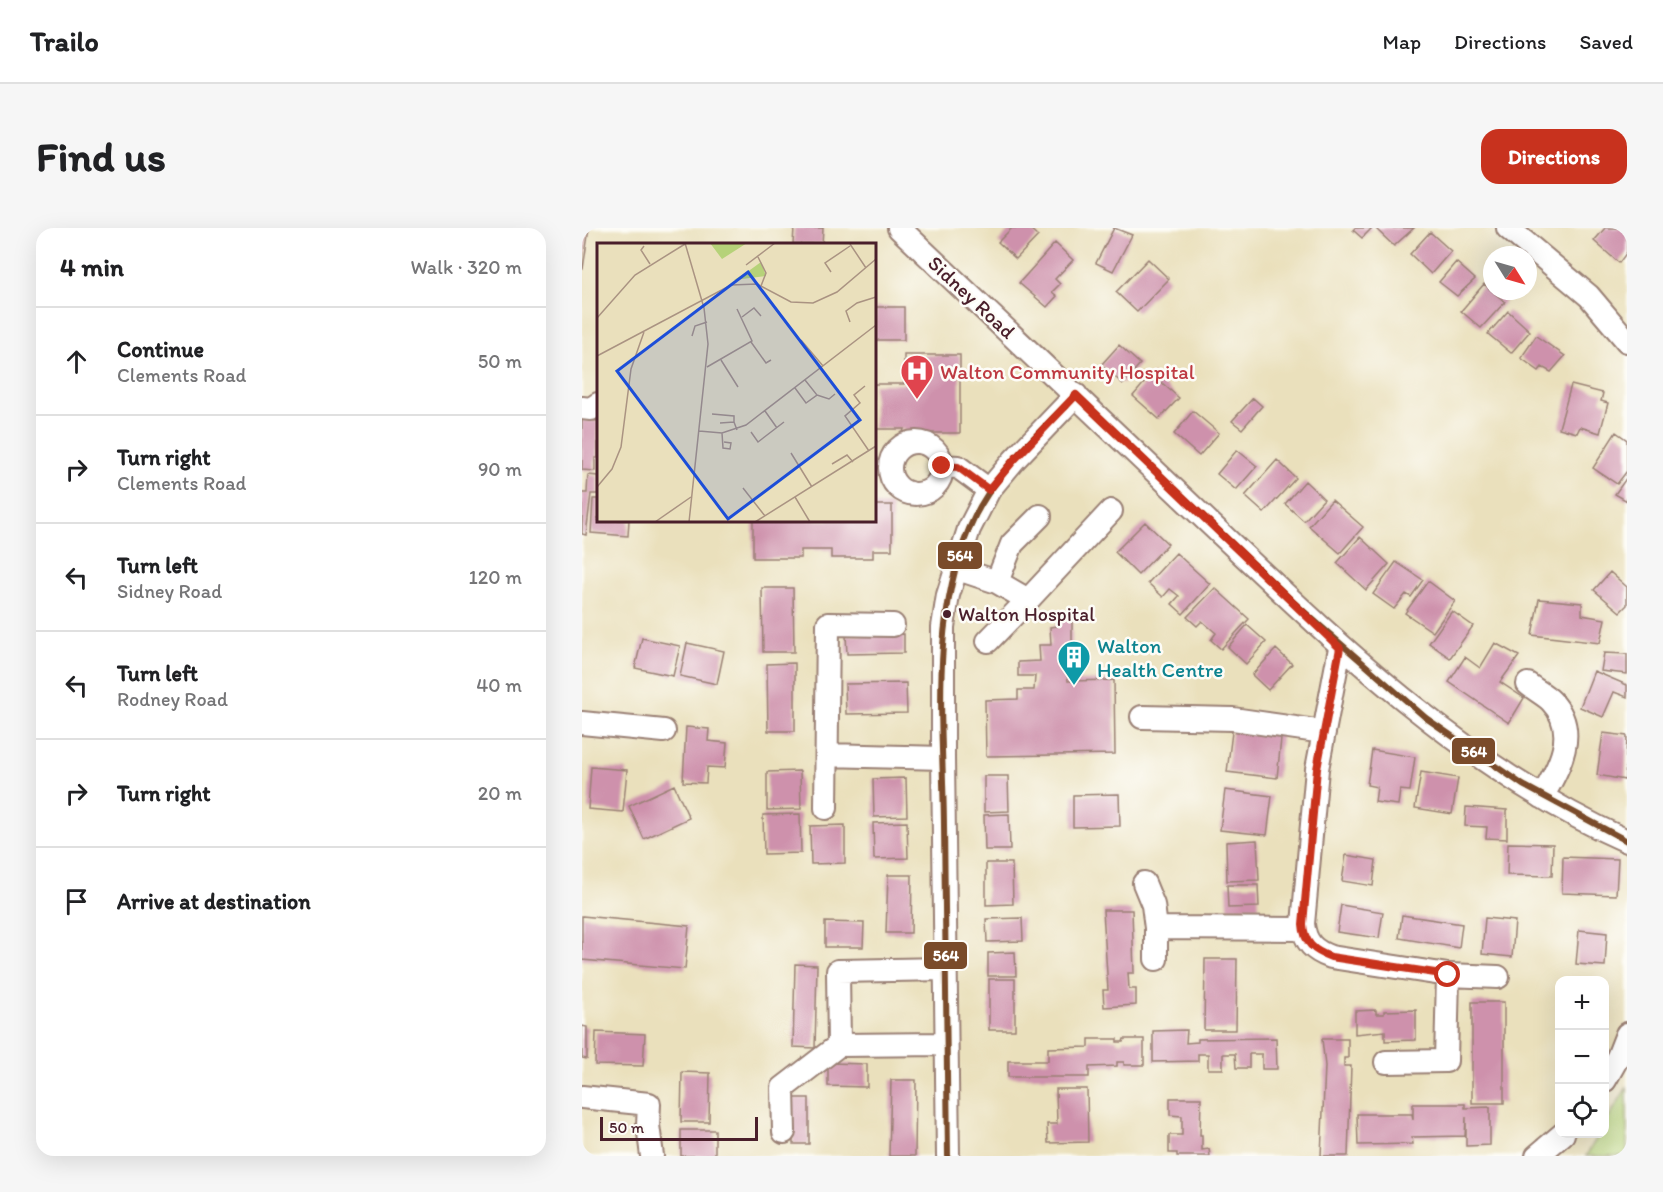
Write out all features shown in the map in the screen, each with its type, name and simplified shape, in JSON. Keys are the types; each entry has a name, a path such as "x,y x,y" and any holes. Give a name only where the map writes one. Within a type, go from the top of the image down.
{"street":[{"name":"Sidney Road","path":"899,228 1340,648 1437,728 1542,797 1627,841"},
{"path":"1508,228 1590,296 1627,341"},
{"path":"948,1156 945,1044 943,627 955,568 969,529 989,490 1014,460 1076,395"},
{"path":"582,408 591,409 597,405"},
{"path":"942,466 958,467 989,490"},
{"path":"988,641 1111,511"},
{"path":"996,582 1012,544 1040,516"},
{"path":"955,568 996,582 1028,600"},
{"path":"826,808 828,614 893,625"},
{"path":"1340,648 1317,769 1303,929 1309,945 1319,953 1448,975 1498,977"},
{"path":"1528,684 1551,701 1565,730 1561,764 1542,797"},
{"path":"1142,717 1233,719 1324,732"},
{"path":"582,723 664,731"},
{"path":"827,755 943,758"},
{"path":"1144,883 1153,905 1156,959"},
{"path":"1156,928 1303,929"},
{"path":"838,1045 838,971 945,969"},
{"path":"1386,1062 1446,1061 1448,975"},
{"path":"1609,1073 1627,1034"},
{"path":"784,1132 783,1088 838,1045 945,1044"},
{"path":"582,1097 648,1104 652,1156"},
{"path":"1537,1156 1558,1138"}],"green space":[{"path":"1627,1087 1627,1156 1586,1156 1597,1138 1609,1138 1609,1117"}],"building":[{"path":"582,228 589,228 583,269 582,269"},
{"path":"794,228 823,228 822,243 793,243"},
{"path":"1012,228 1029,228 1038,236 1016,259 998,242"},
{"path":"1114,228 1132,235 1113,271 1096,263"},
{"path":"1372,228 1362,238 1353,230"},
{"path":"1375,228 1414,228 1394,246"},
{"path":"1605,228 1624,228 1627,231 1627,252 1619,263 1594,241"},
{"path":"1430,232 1451,251 1431,274 1410,254"},
{"path":"1055,243 1073,260 1055,279 1060,284 1052,292 1057,296 1047,307 1019,283"},
{"path":"1148,259 1169,279 1137,312 1116,292"},
{"path":"1456,262 1475,279 1457,296 1439,282"},
{"path":"1483,285 1483,300 1505,302 1481,328 1461,311"},
{"path":"876,307 904,307 904,340 876,340"},
{"path":"1508,311 1530,331 1511,353 1488,334"},
{"path":"1536,336 1565,356 1551,372 1542,367 1539,371 1521,358"},
{"path":"1119,345 1140,364 1123,384 1101,365"},
{"name":"Walton Community Hospital","path":"904,355 960,355 960,433 903,433 904,429 876,429 876,384 904,384"},
{"path":"1152,374 1179,398 1159,419 1133,396"},
{"path":"1571,385 1603,393 1601,401 1608,403 1600,433 1580,427 1577,433 1559,428"},
{"path":"1253,398 1262,406 1242,429 1232,421"},
{"path":"1193,411 1219,433 1199,456 1174,434"},
{"path":"582,420 597,421 595,471 582,470"},
{"path":"1616,432 1627,440 1627,471 1617,484 1593,468"},
{"path":"1237,450 1257,466 1236,490 1217,474"},
{"path":"1277,460 1296,478 1264,513 1245,496"},
{"path":"588,475 597,476 597,494 591,494 586,535 582,534 582,493 587,493"},
{"path":"1627,477 1627,501 1615,494"},
{"path":"1305,481 1324,499 1304,521 1285,504"},
{"path":"593,499 597,499 597,522 629,522 628,536 591,533"},
{"path":"1332,500 1363,527 1340,553 1309,526"},
{"path":"876,505 892,505 892,550 873,550 873,558 831,558 831,550 801,550 801,558 753,558 753,522 876,522"},
{"path":"1145,522 1168,544 1138,575 1115,552"},
{"path":"1360,537 1389,564 1366,590 1337,563"},
{"path":"1176,553 1210,584 1183,614 1172,604 1179,596 1170,589 1163,597 1148,583"},
{"path":"1396,562 1423,580 1411,597 1406,594 1394,609 1373,594"},
{"path":"1610,572 1627,587 1627,605 1620,612 1594,590"},
{"path":"1428,581 1455,601 1433,632 1405,613"},
{"path":"762,588 793,588 794,652 763,652"},
{"path":"1215,588 1249,619 1221,649 1211,640 1216,633 1202,621 1197,626 1187,617"},
{"path":"1539,599 1582,603 1582,615 1605,619 1600,643 1532,635"},
{"path":"1452,611 1473,626 1450,658 1429,643"},
{"name":"Walton Health Centre","path":"1057,613 1072,613 1072,671 1067,671 1068,681 1114,680 1115,754 986,756 985,700 1018,699 1018,690 1034,690 1035,676 1018,676 1018,662 1040,661 1039,645 1051,645 1050,627 1057,626"},
{"path":"1247,625 1266,642 1246,664 1228,647"},
{"path":"904,634 904,653 847,654 846,635"},
{"path":"642,638 680,646 673,676 635,668"},
{"path":"687,643 724,651 717,684 680,676"},
{"path":"1495,643 1519,656 1500,682 1524,698 1509,723 1449,682 1465,657 1480,668"},
{"path":"1276,649 1292,664 1268,690 1252,675"},
{"path":"1604,653 1627,654 1627,674 1601,671"},
{"path":"795,663 795,731 768,731 767,664"},
{"path":"1594,671 1627,685 1627,697 1614,692 1603,717 1580,707"},
{"path":"906,683 907,713 846,714 845,684"},
{"path":"1233,724 1282,729 1277,778 1227,772"},
{"path":"686,727 709,729 708,741 727,743 725,768 707,767 706,783 683,782"},
{"path":"1603,733 1627,736 1625,780 1597,775"},
{"path":"1372,750 1415,757 1410,791 1400,790 1398,805 1375,802 1377,787 1367,785"},
{"path":"591,767 627,770 623,812 588,809"},
{"path":"800,771 801,809 767,810 767,772"},
{"path":"1421,772 1458,778 1452,814 1415,808"},
{"path":"984,776 1008,776 1009,811 984,812"},
{"path":"906,778 907,816 874,817 873,779"},
{"path":"674,785 689,818 644,839 629,806"},
{"path":"1225,790 1272,796 1267,835 1220,830"},
{"path":"1119,794 1120,826 1073,827 1073,795"},
{"path":"1466,807 1507,810 1507,839 1486,838 1487,827 1465,826"},
{"path":"800,814 801,853 764,854 763,815"},
{"path":"1009,814 1010,850 985,850 984,815"},
{"path":"907,822 908,858 874,859 873,823"},
{"path":"845,825 845,863 811,864 810,826"},
{"path":"1257,840 1259,880 1227,881 1226,842"},
{"path":"1508,843 1553,844 1552,876 1507,875"},
{"path":"1346,855 1376,860 1373,886 1342,881"},
{"path":"1563,857 1618,859 1616,895 1562,893"},
{"path":"986,863 1012,863 1013,904 986,905"},
{"path":"888,875 912,875 911,933 886,933"},
{"path":"1227,885 1258,885 1259,907 1228,908"},
{"path":"1341,905 1383,912 1379,938 1337,932"},
{"path":"1103,910 1132,910 1134,973 1128,973 1129,989 1136,989 1136,1005 1104,1007 1103,990 1108,990"},
{"path":"1402,915 1462,924 1459,948 1399,938"},
{"path":"582,916 689,926 685,969 582,960"},
{"path":"1022,918 1023,941 987,942 986,919"},
{"path":"1485,918 1515,921 1512,957 1482,954"},
{"path":"825,922 864,923 863,947 825,947"},
{"path":"1579,930 1607,933 1605,966 1576,964"},
{"path":"1015,952 1016,976 988,976 988,953"},
{"path":"1205,959 1237,959 1236,1030 1204,1030"},
{"path":"795,964 817,965 815,1048 793,1047"},
{"path":"989,979 1015,979 1015,1030 989,1030"},
{"path":"1472,1002 1504,1002 1504,1103 1472,1103"},
{"path":"1376,1010 1376,1014 1384,1014 1384,1011 1416,1010 1416,1040 1385,1041 1385,1031 1355,1034 1355,1011"},
{"path":"582,1026 587,1027 587,1059 582,1058"},
{"path":"1187,1030 1186,1043 1198,1042 1198,1039 1276,1038 1277,1069 1262,1069 1262,1054 1249,1054 1249,1068 1236,1068 1235,1054 1223,1054 1223,1069 1208,1069 1208,1054 1198,1054 1198,1061 1153,1062 1153,1031"},
{"path":"596,1032 645,1034 643,1066 595,1065"},
{"path":"1089,1039 1117,1039 1117,1042 1123,1042 1124,1039 1144,1039 1144,1065 1124,1065 1124,1062 1117,1062 1117,1066 1089,1067 1089,1077 1008,1077 1008,1061 1048,1061 1048,1048 1089,1047"},
{"path":"1322,1039 1348,1039 1348,1058 1344,1058 1344,1066 1351,1066 1348,1156 1321,1156 1325,1066"},
{"path":"828,1063 867,1064 867,1087 828,1086"},
{"path":"682,1072 710,1073 709,1122 681,1122"},
{"path":"891,1080 916,1080 915,1156 889,1156"},
{"path":"1056,1089 1087,1089 1088,1142 1048,1143 1047,1124 1057,1124"},
{"path":"793,1098 809,1098 809,1144 793,1144"},
{"path":"1170,1098 1201,1098 1202,1150 1209,1149 1210,1156 1177,1156 1177,1153 1169,1153 1169,1135 1182,1135 1182,1116 1170,1115"},
{"path":"1413,1104 1465,1104 1465,1108 1490,1107 1490,1145 1466,1146 1466,1117 1465,1136 1412,1137 1413,1144 1358,1145 1357,1114 1412,1114 1413,1120"},
{"path":"681,1130 715,1130 715,1156 681,1156"}],"transit line":[{"name":"564","path":"1076,395 1293,602 1426,718 1523,785 1627,841"},
{"name":"564","path":"948,1156 941,712 948,601 957,564 978,509 1016,457 1076,395"}],"place":[{"name":"Walton Community Hospital","path":"917,400"},
{"name":"Walton Hospital","path":"947,614"},
{"name":"Walton Health Centre","path":"1074,686"}],"route":[{"path":"942,466 958,467 989,490 1014,460 1076,395 1340,648 1317,769 1303,924 1304,937 1309,945 1319,953 1331,957 1448,975"}]}
